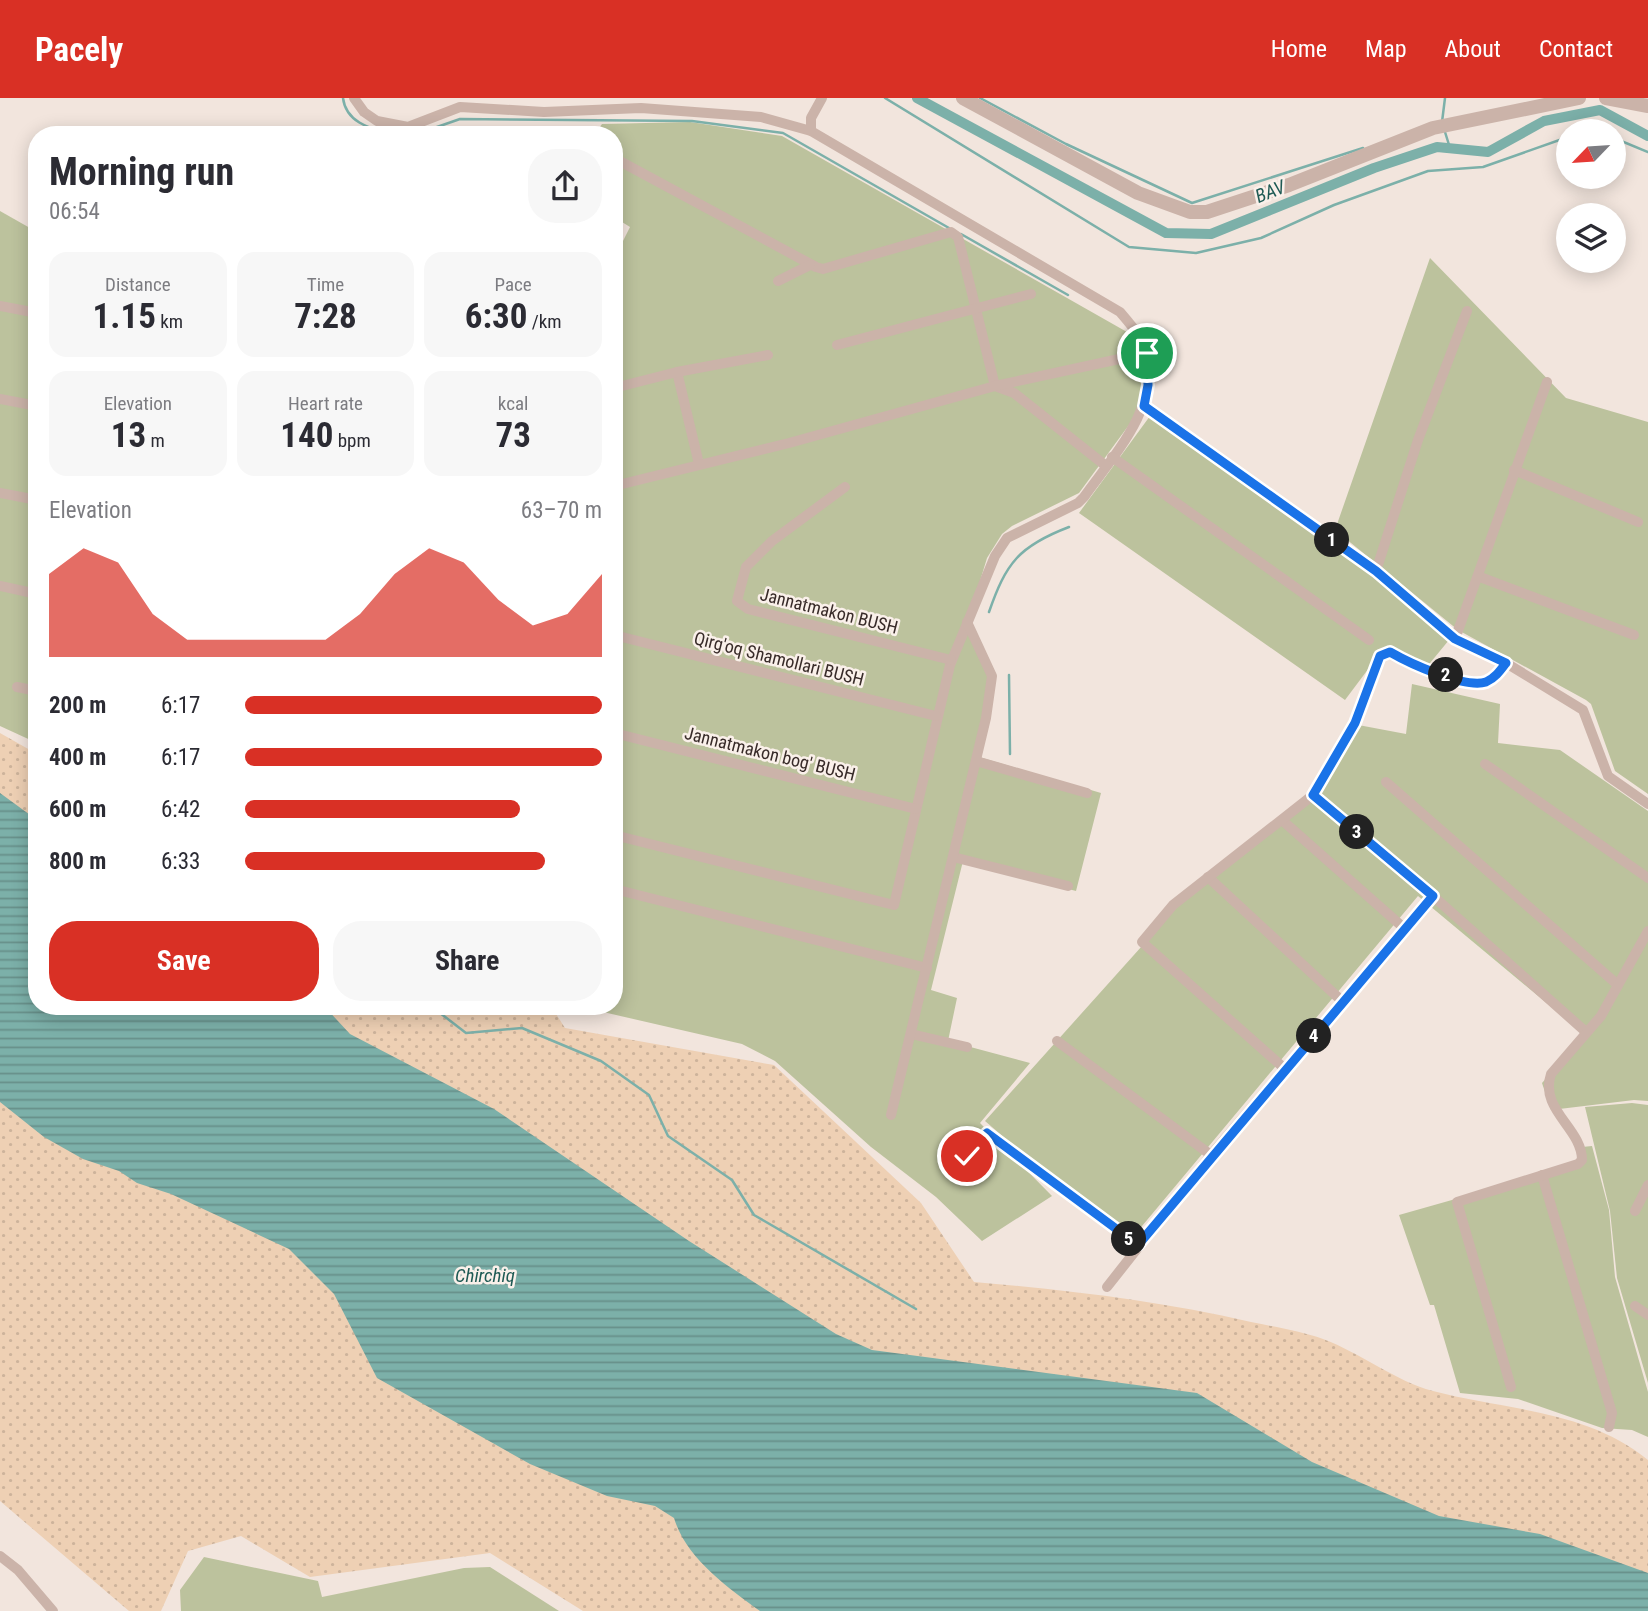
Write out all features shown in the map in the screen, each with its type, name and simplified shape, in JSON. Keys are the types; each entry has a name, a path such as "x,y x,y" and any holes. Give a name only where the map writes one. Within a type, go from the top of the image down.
{"street":[{"path":"354,98 364,111 377,121 403,126"},
{"path":"811,131 811,118 822,98"},
{"path":"963,98 1138,193 1190,212 1207,212 1278,189 1433,128 1579,98"},
{"path":"1606,98 1648,106"},
{"path":"411,126 460,107 544,112 641,108 761,117 811,131 1120,312 1147,353 1148,385 1144,406 1078,503 1007,538 995,556 951,660 891,906 623,837"},
{"path":"623,163 810,265 823,269 951,233 960,218"},
{"path":"951,233 958,237 995,386"},
{"path":"778,281 810,265"},
{"path":"837,345 1031,294"},
{"path":"0,306 28,311"},
{"path":"1376,571 1418,440 1467,311"},
{"path":"623,484 789,443 995,386 1147,353"},
{"path":"623,386 677,372 768,355"},
{"path":"677,372 699,464"},
{"path":"1455,639 1480,578 1514,470 1547,383"},
{"path":"995,386 1014,393 1369,640"},
{"path":"0,398 28,404"},
{"path":"1144,406 1376,571 1455,639 1506,663 1583,710 1608,776 1648,804"},
{"path":"1514,470 1638,522"},
{"name":"Jannatmakon BUSH","path":"845,487 772,541 746,567 737,601 748,609 951,660"},
{"path":"0,493 28,498"},
{"path":"1480,578 1634,635"},
{"path":"0,586 28,592"},
{"path":"891,1115 976,761 992,676 967,622"},
{"name":"Qirg'oq Shamollari BUSH","path":"623,637 936,716"},
{"path":"1285,1069 1142,942 1173,905 1313,795 1355,723 1380,656 1385,652 1410,664 1470,684 1485,682 1497,675 1506,663"},
{"path":"17,687 28,689"},
{"name":"Jannatmakon bog' BUSH","path":"623,735 916,810"},
{"path":"976,761 1087,793"},
{"path":"1485,764 1648,878"},
{"path":"1386,782 1618,985"},
{"path":"1313,795 1433,896 1586,1032"},
{"path":"1283,821 1405,929"},
{"path":"953,857 1068,886"},
{"path":"1208,877 1343,1002"},
{"path":"623,891 927,968"},
{"path":"1107,1287 1211,1156 1433,896"},
{"path":"1511,1387 1457,1202 1582,1160 1582,1147 1554,1106 1549,1081 1551,1074 1601,1016 1648,931"},
{"path":"911,1034 967,1047"},
{"path":"1057,1041 1211,1156"},
{"path":"967,1156 987,1133 1138,1245"},
{"path":"1542,1175 1612,1413 1609,1427"},
{"path":"1634,1211 1648,1185"},
{"path":"1635,1306 1648,1315"},
{"path":"0,1556 18,1570 53,1611"}],"sand":[{"path":"0,733 28,749 28,1015 557,1015 565,1028 774,1065 921,1203 974,1282 1148,1302 1297,1331 1337,1345 1392,1374 1433,1391 1573,1421 1624,1443 1648,1460 1648,1611 583,1611 490,1553 310,1577 241,1536 188,1551 161,1611 129,1611 0,1501"}],"green space":[{"path":"690,122 782,136 1134,336 1143,356 1144,387 1137,414 1079,493 1012,526 1002,534 987,558 967,624 989,676 979,757 1101,793 1076,891 963,861 931,990 957,998 948,1041 1030,1063 980,1123 1052,1196 982,1241 936,1197 871,1147 775,1061 742,1044 616,1015 623,1015 623,241 630,227 623,223 623,126 601,126"},
{"path":"0,211 28,227 28,739 0,726"},
{"path":"1430,258 1566,398 1648,422 1648,794 1615,771 1591,704 1458,630 1335,530"},
{"path":"1150,416 1382,581 1449,640 1421,674 1381,652 1345,700 1079,513"},
{"path":"1412,684 1500,704 1498,743 1560,750 1648,811 1648,1101 1634,1100 1551,1110 1542,1083 1585,1035 1418,896 1127,1244 985,1121 1203,878 1310,798 1353,724 1406,734"},
{"path":"1632,1103 1648,1105 1648,1383 1617,1278 1610,1211 1585,1107"},
{"path":"1592,1146 1609,1210 1615,1277 1648,1392 1648,1437 1632,1430 1602,1428 1518,1399 1460,1393 1434,1305 1430,1305 1399,1215 1582,1163 1582,1147"},
{"path":"204,1557 318,1581 322,1597 464,1568 490,1567 559,1611 181,1611 180,1590"}],"water":[{"name":"Chirchiq","path":"0,793 28,813 28,1015 332,1015 350,1034 494,1109 689,1241 836,1334 872,1350 1197,1393 1312,1462 1439,1516 1540,1534 1648,1573 1648,1611 760,1611 734,1592 698,1559 674,1518 655,1506 607,1496 530,1464 377,1378 334,1294 289,1249 171,1194 137,1183 119,1171 83,1159 44,1137 0,1102"}],"waterway":[{"path":"343,98 349,113 366,126"},
{"path":"885,98 1129,247 1196,253 1261,238 1334,205 1428,171 1483,167 1556,141"},
{"name":"BAV","path":"917,98 1166,233 1211,234 1374,168 1437,147 1488,152 1544,121 1600,110 1648,136"},
{"path":"980,98 1066,144 1192,203 1363,148"},
{"path":"1442,122 1445,98"},
{"path":"440,126 460,119 692,121 783,133 949,228"},
{"path":"1445,132 1450,148"},
{"path":"1626,143 1648,152"},
{"path":"961,234 1068,295"},
{"path":"989,612 1002,581 1017,558 1038,541 1069,527"},
{"path":"1009,675 1010,754"},
{"path":"443,1015 466,1033 522,1028 601,1061 649,1095 668,1136 732,1180 754,1215 916,1309"}],"route":[{"path":"967,1156 987,1133 1138,1245 1433,896 1313,795 1355,723 1380,656 1390,652 1410,664 1470,684 1485,682 1497,675 1506,663 1455,639 1376,571 1144,406 1148,385 1147,353"}]}
